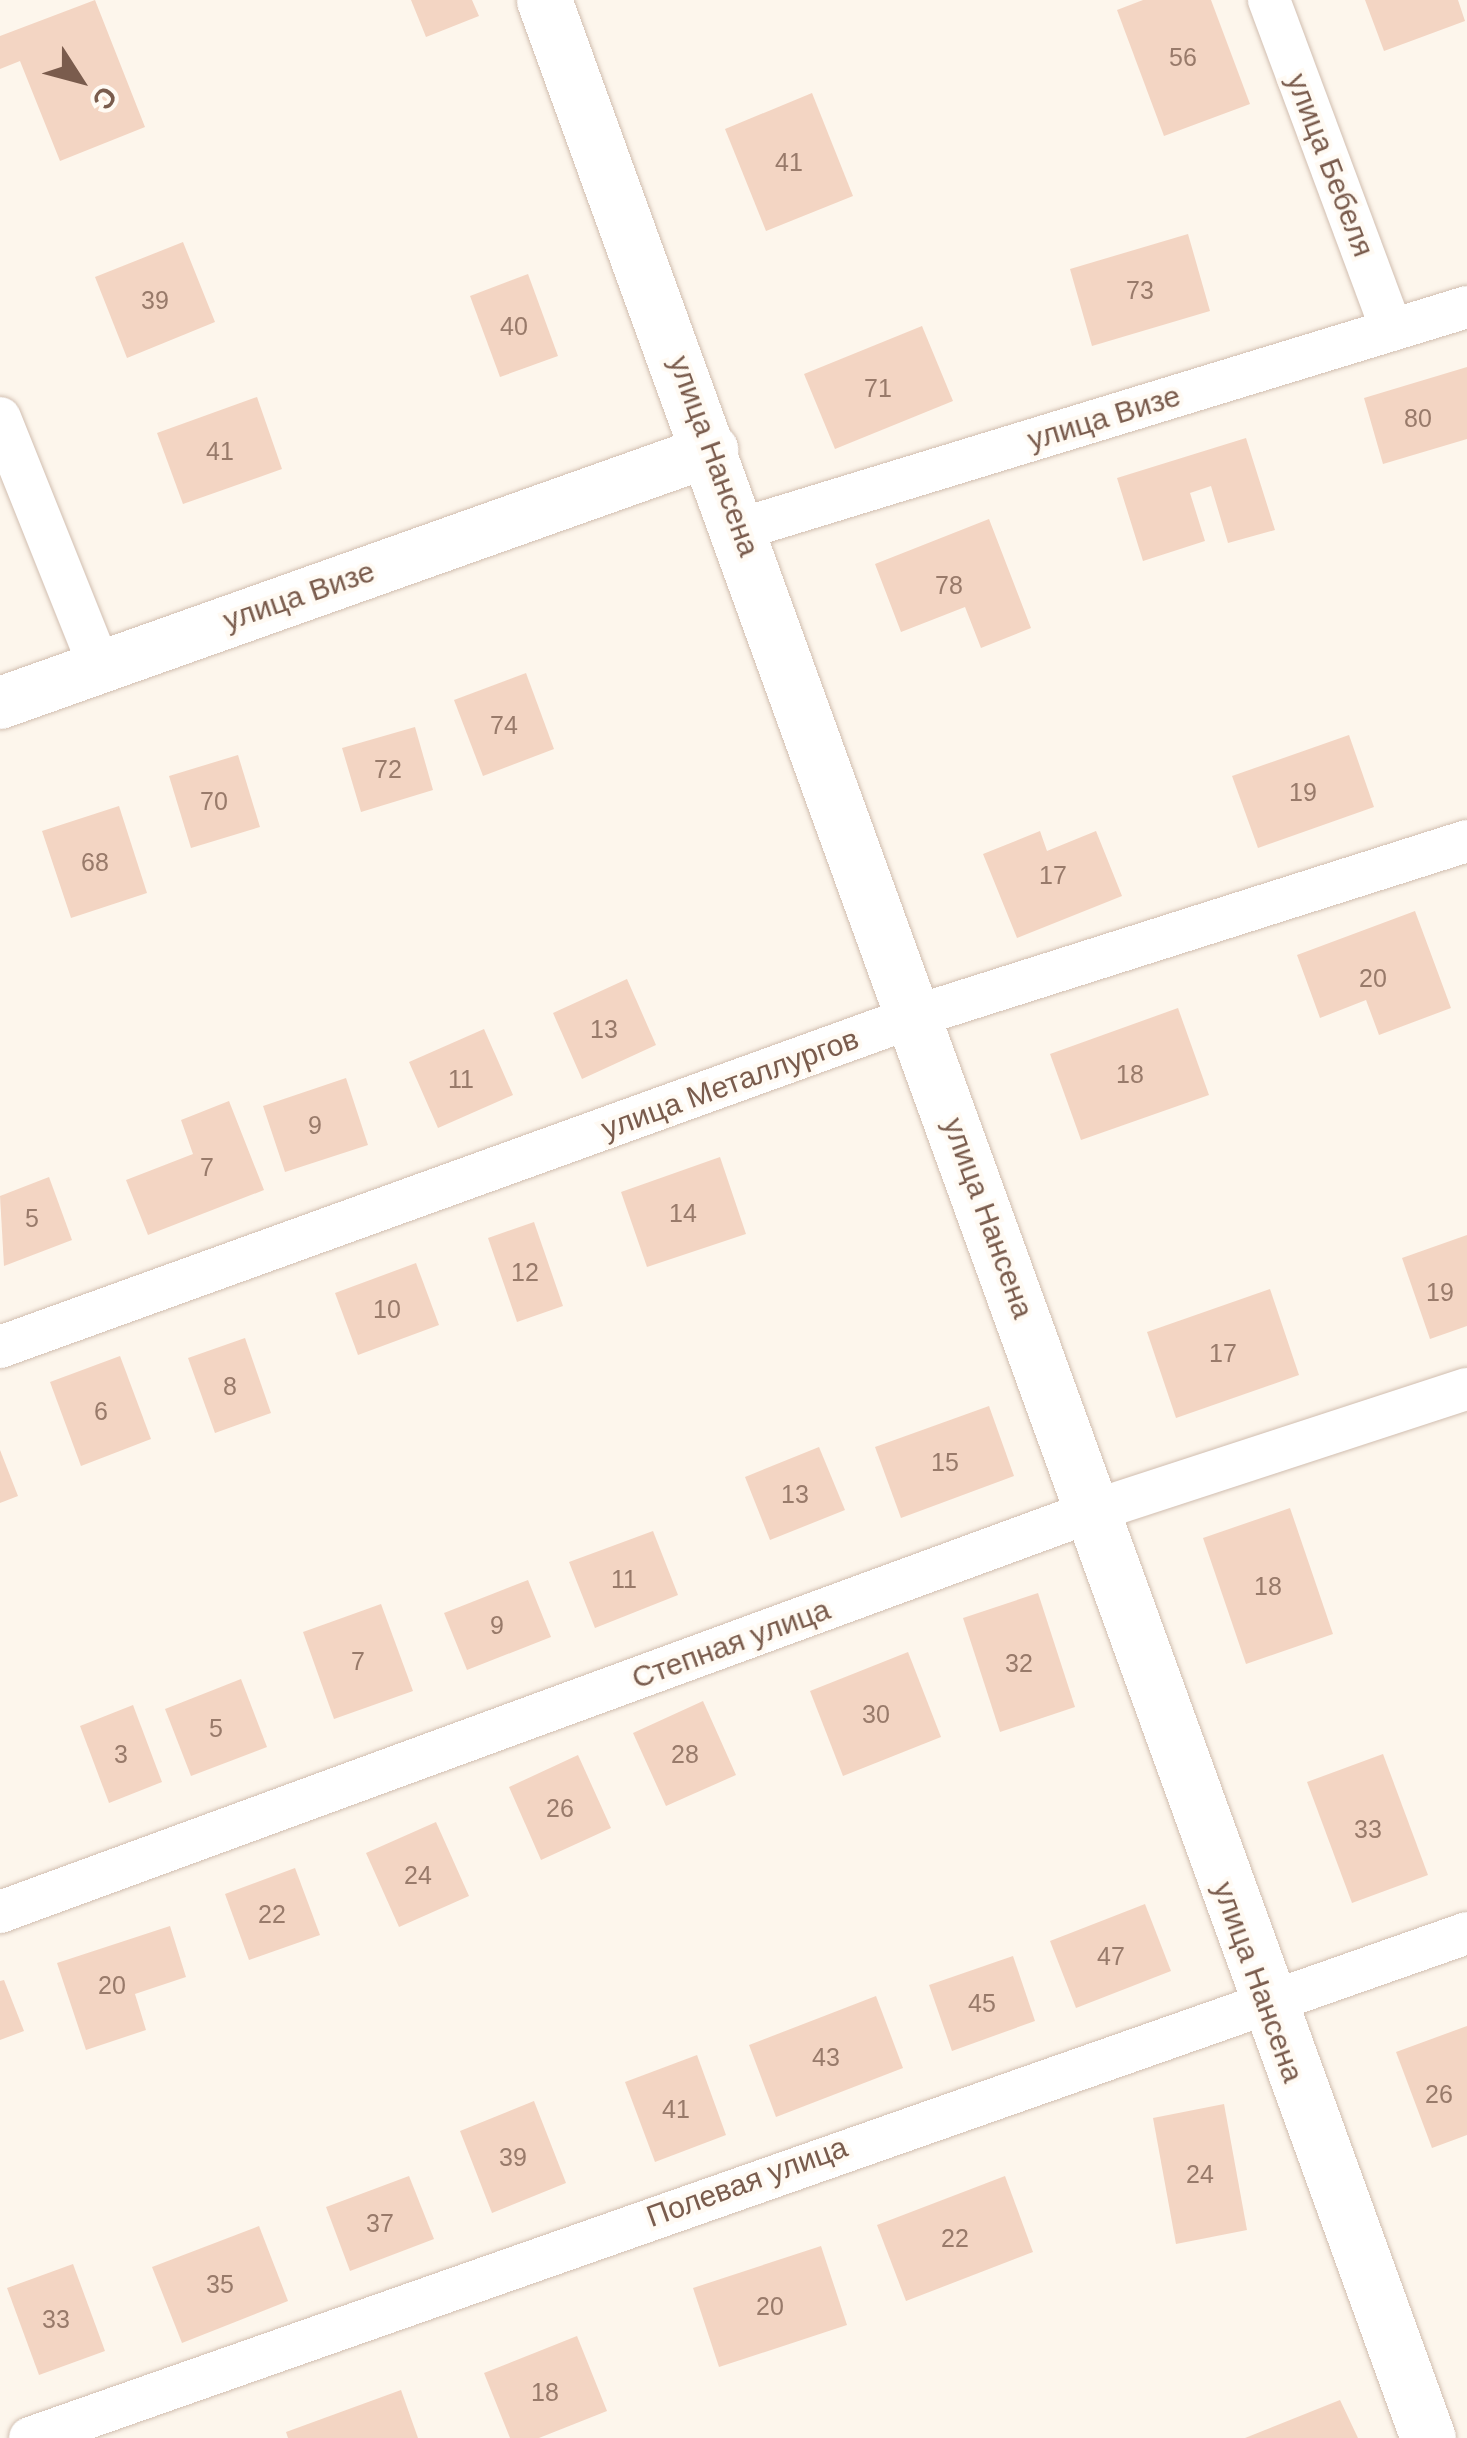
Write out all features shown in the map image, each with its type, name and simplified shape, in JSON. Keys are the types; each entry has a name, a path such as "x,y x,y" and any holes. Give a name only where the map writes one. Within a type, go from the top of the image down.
{"main road":[{"name":"улица Нансена","path":"544,0 741,529 1263,1998 1428,2438"}],"street":[{"name":"улица Бебеля","path":"1268,0 1392,330"},
{"name":"улица Визе","path":"741,529 1467,307"},
{"path":"0,418 99,666"},
{"name":"улица Визе","path":"0,702 712,450"},
{"name":"улица Металлургов","path":"0,1346 916,1016 1467,840"},
{"name":"Степная улица","path":"0,1912 1093,1511 1467,1390"},
{"name":"Полевая улица","path":"30,2438 1263,1998 1467,1933"}],"building":[{"path":"95,0 145,127 60,161 20,61 0,69 0,36"},
{"path":"411,0 472,0 479,16 426,37"},
{"path":"1143,0 1211,0 1250,104 1164,136 1117,10"},
{"path":"1365,0 1458,0 1465,21 1384,51"},
{"path":"812,93 853,196 766,231 725,129"},
{"path":"1188,234 1210,311 1092,346 1070,269"},
{"path":"183,242 215,322 127,358 95,277"},
{"path":"528,274 558,356 500,377 470,296"},
{"path":"922,326 953,401 835,449 804,374"},
{"path":"1467,367 1467,439 1383,464 1364,398"},
{"path":"257,397 282,469 183,504 157,433"},
{"path":"1246,438 1275,530 1228,543 1211,486 1190,493 1205,541 1143,561 1117,478"},
{"path":"989,519 1031,628 981,648 965,607 901,632 875,564"},
{"path":"526,673 554,749 483,776 454,700"},
{"path":"415,727 433,790 361,812 342,748"},
{"path":"1349,735 1374,807 1258,848 1232,776"},
{"path":"238,755 260,827 191,848 169,776"},
{"path":"119,806 147,893 71,918 42,831"},
{"path":"1040,831 1047,851 1096,831 1122,896 1017,938 983,854"},
{"path":"1415,911 1451,1008 1379,1035 1366,1000 1320,1018 1297,955"},
{"path":"627,979 656,1045 582,1079 553,1013"},
{"path":"1178,1008 1209,1095 1081,1140 1050,1054"},
{"path":"484,1029 513,1095 438,1128 409,1062"},
{"path":"346,1078 368,1145 285,1172 263,1106"},
{"path":"229,1101 264,1190 148,1235 126,1180 193,1154 181,1120"},
{"path":"720,1157 746,1234 647,1267 621,1192"},
{"path":"49,1177 72,1240 4,1266 0,1196"},
{"path":"534,1222 563,1306 517,1322 488,1238"},
{"path":"1467,1235 1467,1326 1430,1339 1402,1258"},
{"path":"416,1263 439,1325 358,1355 335,1293"},
{"path":"1270,1289 1299,1375 1176,1418 1147,1332"},
{"path":"245,1338 271,1413 215,1433 188,1358"},
{"path":"120,1356 151,1439 81,1466 50,1382"},
{"path":"989,1406 1014,1476 901,1518 875,1447"},
{"path":"819,1447 845,1510 770,1540 745,1477"},
{"path":"0,1450 18,1496 0,1503"},
{"path":"1290,1508 1333,1634 1246,1664 1203,1538"},
{"path":"653,1531 678,1595 595,1628 569,1562"},
{"path":"528,1580 551,1637 467,1670 444,1613"},
{"path":"1038,1593 1075,1707 1000,1732 963,1618"},
{"path":"381,1604 413,1691 334,1719 303,1632"},
{"path":"908,1652 941,1737 843,1776 810,1691"},
{"path":"241,1679 267,1747 191,1776 165,1709"},
{"path":"703,1701 736,1775 666,1806 633,1733"},
{"path":"133,1705 162,1782 109,1803 80,1726"},
{"path":"1383,1754 1428,1875 1352,1903 1307,1782"},
{"path":"578,1755 611,1828 541,1860 509,1787"},
{"path":"436,1822 469,1896 399,1927 366,1853"},
{"path":"295,1868 320,1935 249,1960 225,1894"},
{"path":"1145,1904 1171,1971 1076,2008 1050,1941"},
{"path":"170,1926 186,1977 135,1994 146,2030 86,2050 57,1963"},
{"path":"1013,1956 1035,2021 952,2051 929,1985"},
{"path":"4,1980 24,2031 0,2040 0,1981"},
{"path":"876,1996 903,2068 776,2117 749,2045"},
{"path":"1467,2026 1467,2135 1432,2148 1396,2052"},
{"path":"697,2055 726,2135 655,2162 625,2082"},
{"path":"534,2101 566,2183 492,2213 460,2131"},
{"path":"1224,2104 1247,2230 1176,2244 1153,2118"},
{"path":"409,2176 434,2239 350,2271 326,2207"},
{"path":"1005,2176 1033,2252 906,2301 877,2225"},
{"path":"259,2226 288,2301 182,2343 152,2267"},
{"path":"821,2246 847,2325 719,2367 693,2288"},
{"path":"73,2264 105,2351 39,2375 7,2288"},
{"path":"577,2336 607,2411 539,2438 510,2438 484,2373"},
{"path":"401,2390 418,2438 288,2438 286,2432"},
{"path":"1340,2400 1358,2438 1245,2438"}]}
